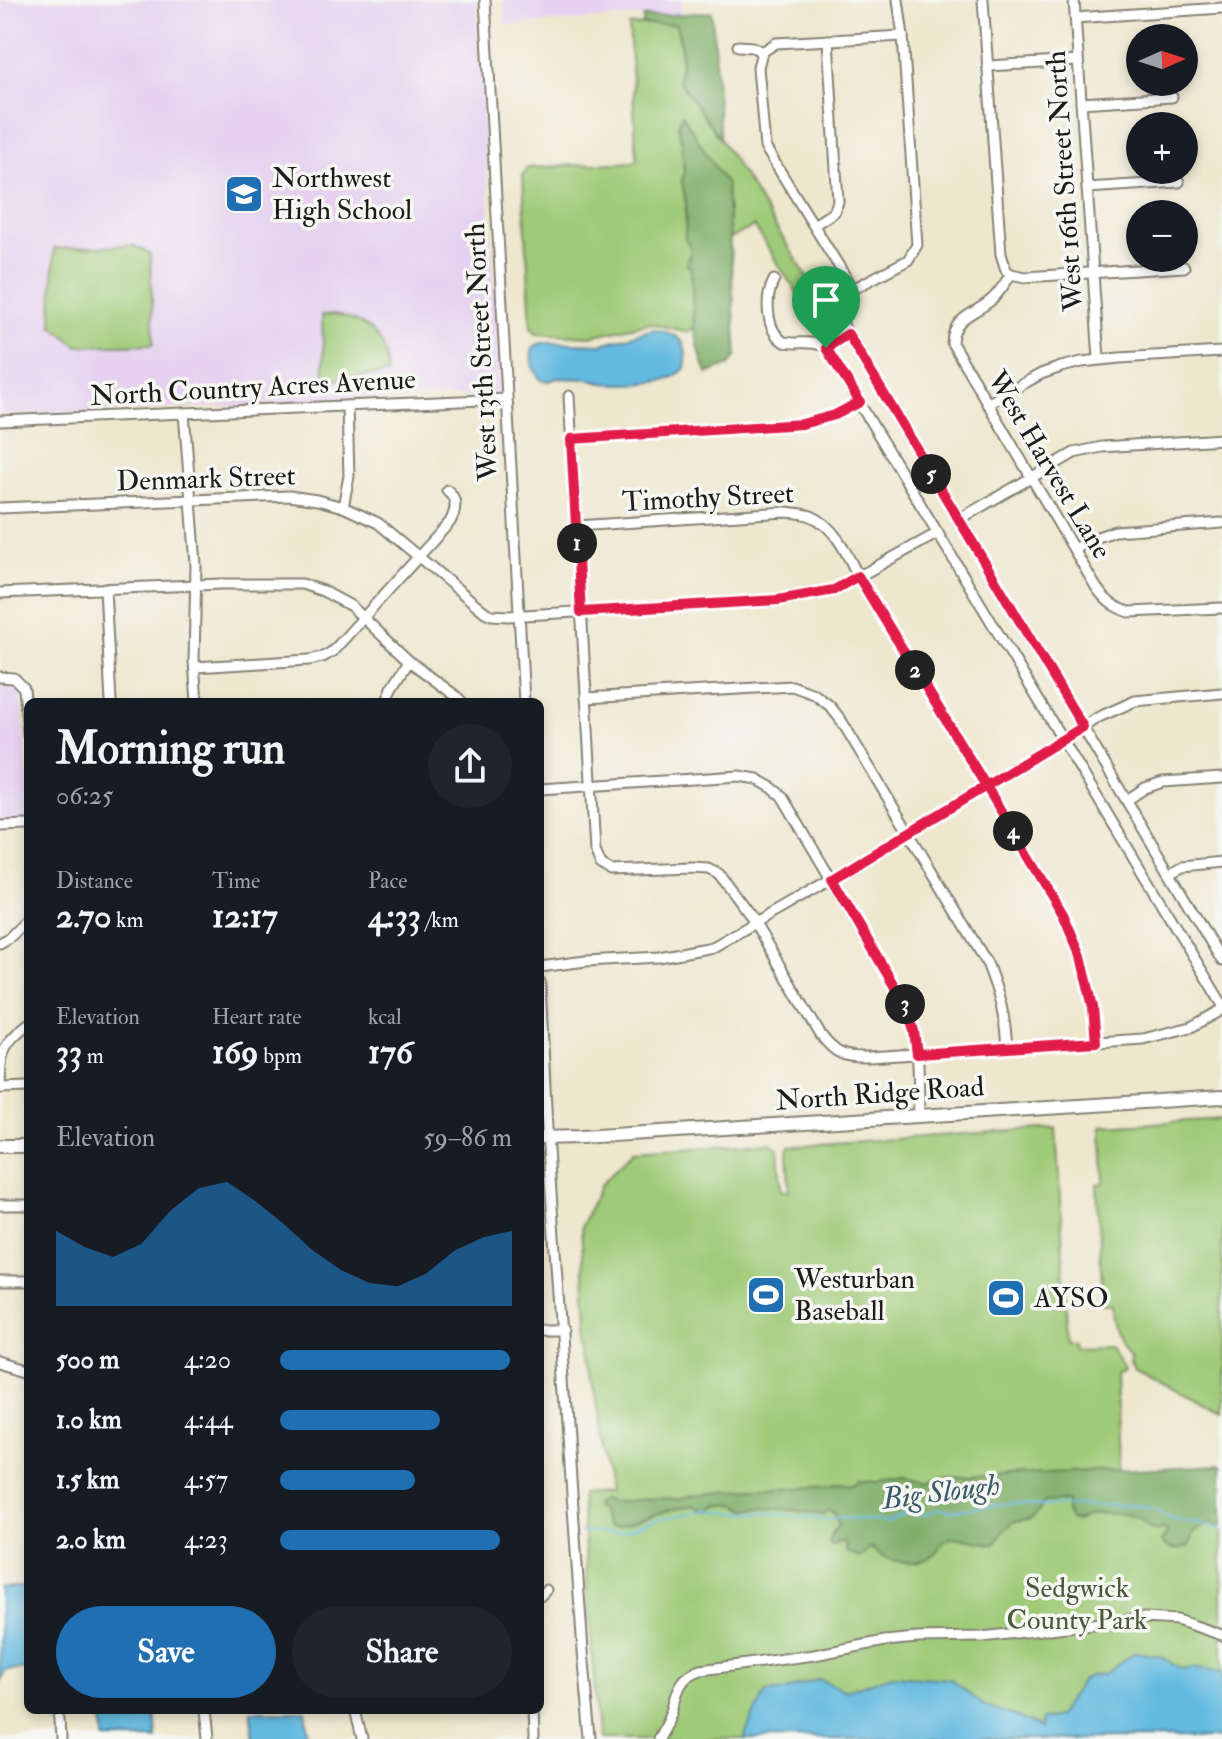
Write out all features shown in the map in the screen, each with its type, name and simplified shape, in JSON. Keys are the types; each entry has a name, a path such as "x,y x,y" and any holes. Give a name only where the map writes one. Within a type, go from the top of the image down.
{"main road":[{"name":"North Ridge Road","path":"544,1138 1222,1097"},
{"path":"0,1146 24,1146"}],"street":[{"name":"West 13th Street North","path":"485,0 524,698"},
{"path":"898,0 917,245 908,260 847,295 842,308 845,329 1222,961"},
{"path":"983,0 1001,254 1006,270 1016,277 1126,271"},
{"name":"West 16th Street North","path":"1074,0 1099,359"},
{"path":"1075,18 1222,8"},
{"path":"853,289 765,147 758,67 762,52 776,43 903,36"},
{"path":"814,225 834,212 838,202 828,40"},
{"path":"738,46 753,47 762,52"},
{"path":"988,66 1078,61"},
{"path":"1081,103 1172,97"},
{"path":"1087,188 1148,184"},
{"name":"West Harvest Lane","path":"1011,274 996,295 956,325 952,334 955,350 1105,599 1129,612 1222,608"},
{"path":"569,396 590,786 595,851 601,865 611,871 692,868 709,869 719,874 755,923 828,1045 837,1052 855,1057 1143,1039 1191,1027 1222,1007 826,348 814,342 784,342 773,332 768,290 774,280"},
{"path":"826,348 845,329"},
{"path":"987,404 1041,374 1061,367 1099,359 1222,352"},
{"name":"North Country Acres Avenue","path":"0,421 507,399"},
{"path":"571,439 802,424 835,415 860,402"},
{"path":"343,507 349,476 347,406"},
{"path":"184,413 196,585 197,698"},
{"path":"958,520 1074,453 1102,447 1222,439"},
{"path":"195,667 309,660 333,651 454,516 453,495 447,490"},
{"name":"Denmark Street","path":"0,508 289,496 317,500 343,507 378,523 485,612 498,616 778,600 834,590 938,533"},
{"name":"Timothy Street","path":"577,526 785,512 804,514 827,526 845,549 858,576 1063,914 1081,956 1093,1007 1096,1042"},
{"path":"1074,549 1115,531 1222,523"},
{"path":"0,593 302,584 337,597 409,661 458,698"},
{"path":"105,588 111,698"},
{"path":"388,698 409,661"},
{"path":"0,677 14,678 24,688 25,698"},
{"path":"586,698 792,686 814,694 830,706 987,963 999,993 1007,1048"},
{"path":"544,966 659,957 713,947 832,879 1099,717 1135,701 1222,693"},
{"path":"544,789 739,776 757,779 782,796 907,1008 917,1054 919,1116"},
{"path":"1127,800 1145,788 1163,782 1222,778"},
{"path":"0,826 24,825"},
{"path":"1170,873 1182,866 1222,862"},
{"path":"0,943 24,923"},
{"path":"24,1027 10,1037 3,1050 0,1088 24,1087"},
{"path":"544,1138 562,1330 591,1739"},
{"path":"0,1205 24,1205"},
{"path":"0,1281 24,1281"},
{"path":"544,1330 562,1330"},
{"path":"0,1362 24,1369"},
{"path":"658,1739 682,1683 689,1675 701,1670 814,1655 906,1638 982,1637 1144,1618 1177,1620 1222,1635"},
{"path":"204,1714 207,1739"},
{"path":"356,1714 362,1739"},
{"path":"532,1714 533,1739"},
{"path":"60,1720 61,1739"}],"shaded area":[{"name":"Northwest High School","path":"0,0 477,0 498,392 493,395 0,416"},
{"path":"503,0 681,0 682,14 505,25"},
{"path":"0,681 14,683 21,695 24,821 0,823"}],"green space":[{"path":"712,12 720,139 678,80 682,57 675,24 643,25 643,17"},
{"path":"675,24 679,37 681,59 678,80 720,139 838,325 839,335 828,342 754,226 730,239 726,185 679,134 686,203 685,239 690,246 686,263 691,269 694,327 688,332 649,323 591,336 536,333 531,327 523,175 527,168 632,162 637,159 629,26"},
{"path":"682,114 726,185 737,355 730,365 707,374 694,327 691,269 686,263 690,246 685,239 686,203 678,125"},
{"path":"133,245 150,254 154,344 78,346 52,325 54,249"},
{"path":"336,314 358,322 374,333 385,350 389,373 333,380 324,374 322,315"},
{"path":"1222,1119 1222,1415 1135,1368 1130,1358 1132,1354 1117,1331 1113,1304 1103,1304 1097,1184 1104,1183 1102,1126"},
{"name":"Sedgwick County Park","path":"1056,1128 1068,1339 1076,1339 1076,1345 1111,1344 1125,1366 1116,1372 1119,1472 1222,1466 1222,1739 598,1739 581,1494 608,1492 592,1378 581,1226 600,1185 633,1152 770,1143 778,1148 781,1191 789,1191 789,1146"},
{"path":"1222,1465 1222,1527 1210,1523 1193,1533 1189,1546 1177,1549 1171,1549 1161,1542 1167,1534 1165,1529 1149,1528 1133,1516 1099,1514 1088,1515 1078,1521 1070,1520 1066,1501 1044,1502 1033,1517 1009,1525 994,1544 951,1538 943,1542 929,1558 907,1562 886,1558 870,1547 860,1557 846,1552 843,1541 831,1545 832,1533 838,1526 833,1512 826,1511 823,1515 793,1510 746,1510 735,1504 715,1506 710,1511 695,1505 618,1527 608,1526 600,1509 595,1507 595,1503 602,1499 613,1502 679,1499 755,1489 839,1483 852,1485 858,1481 905,1478 927,1483 940,1478"}],"water":[{"path":"654,329 676,336 686,351 685,368 667,379 632,384 589,379 557,378 549,381 541,380 532,364 534,346 545,342 602,344"},
{"path":"24,1586 24,1669 5,1671 0,1683 0,1589"},
{"path":"1135,1652 1160,1656 1182,1670 1193,1668 1222,1673 1222,1739 745,1739 766,1692 787,1690 819,1679 846,1691 892,1675 950,1679 986,1707 1018,1717 1040,1729 1040,1720 1057,1717 1082,1681 1104,1674"},
{"path":"104,1714 155,1714 157,1739 105,1739"},
{"path":"251,1714 306,1714 309,1739 254,1739"}],"waterway":[{"name":"Big Slough","path":"580,1532 617,1533 658,1519 708,1510 888,1522 905,1514 924,1515 939,1509 951,1511 1010,1503 1037,1506 1135,1505 1155,1509 1170,1519 1222,1529"}],"place":[{"name":"Northwest High School","path":"244,194"},
{"name":"Westurban Baseball","path":"766,1295"},
{"name":"AYSO","path":"1006,1298"}],"route":[{"path":"826,348 848,334 1083,727 986,786 1063,914 1081,956 1093,1007 1096,1042 917,1054 907,1008 832,879 986,786 858,576 834,590 778,600 581,612 571,439 802,424 835,415 860,402 826,348"}]}
